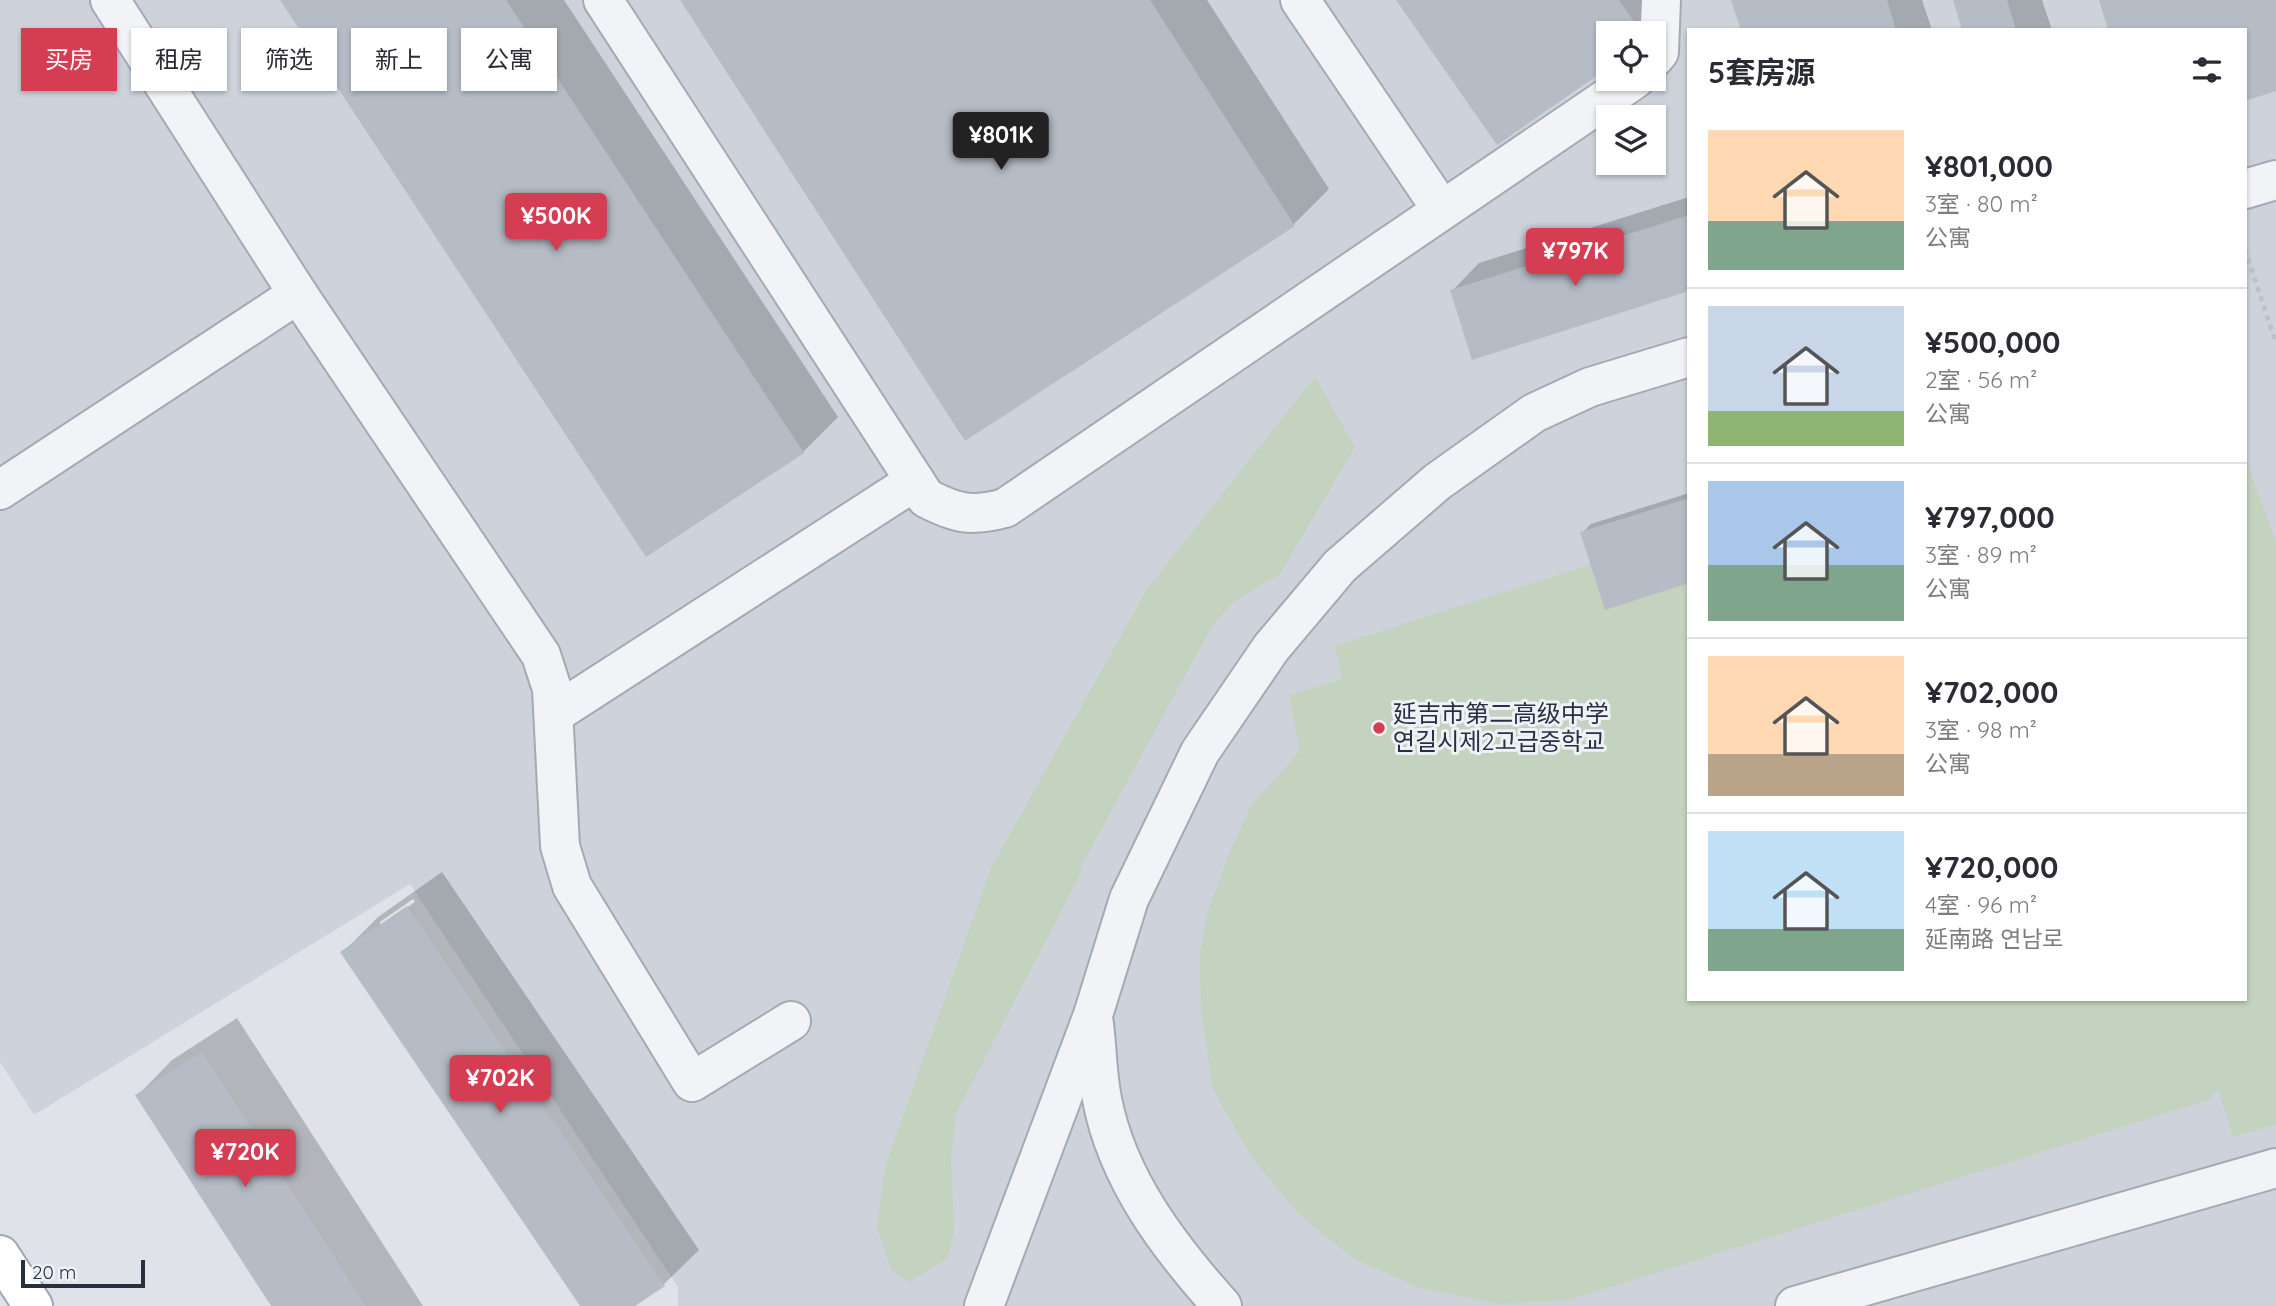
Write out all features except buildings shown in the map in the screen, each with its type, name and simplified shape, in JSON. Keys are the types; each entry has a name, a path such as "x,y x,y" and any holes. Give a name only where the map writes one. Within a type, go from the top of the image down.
{"main road":[{"path":"0,1255 18,1298"}],"lane":[{"path":"110,0 298,294 541,655 552,689 560,846 572,886 692,1082 791,1021"},
{"path":"603,0 926,498 950,510 977,515 1005,508 1617,91"},
{"path":"1300,0 1442,210"},
{"path":"1660,21 1661,0"},
{"path":"2247,189 2276,180"},
{"path":"0,490 298,294"},
{"path":"984,1306 1093,1014 1129,899 1200,752 1271,648 1340,566 1437,482 1534,413 1590,387 1687,358"},
{"path":"554,713 915,481"},
{"path":"1093,1014 1102,1100 1122,1163 1157,1227 1222,1306"},
{"path":"1795,1306 2276,1168"}],"path":[{"path":"2247,255 2276,344"}],"shaded area":[{"path":"0,0 2276,0 2276,1306 678,1306 678,1287 410,884 34,1115 0,1062"}],"green space":[{"path":"1315,377 1355,447 1280,574 1233,602 1212,626 1078,872 1083,869 956,1114 951,1158 954,1231 947,1259 909,1282 891,1270 877,1228 886,1164 992,866 1147,589"},
{"path":"2247,463 2276,543 2276,1124 2233,1137 2218,1089 2208,1100 1569,1300 1499,1304 1417,1287 1351,1257 1299,1214 1252,1158 1213,1090 1201,1009 1200,953 1208,911 1227,859 1250,807 1300,751 1289,695 1342,679 1335,646 1687,534 1687,1001 2247,1001"}],"place":[{"name":"延吉市第二高级中学 연길시제2고급중학교","path":"1379,728"}]}
